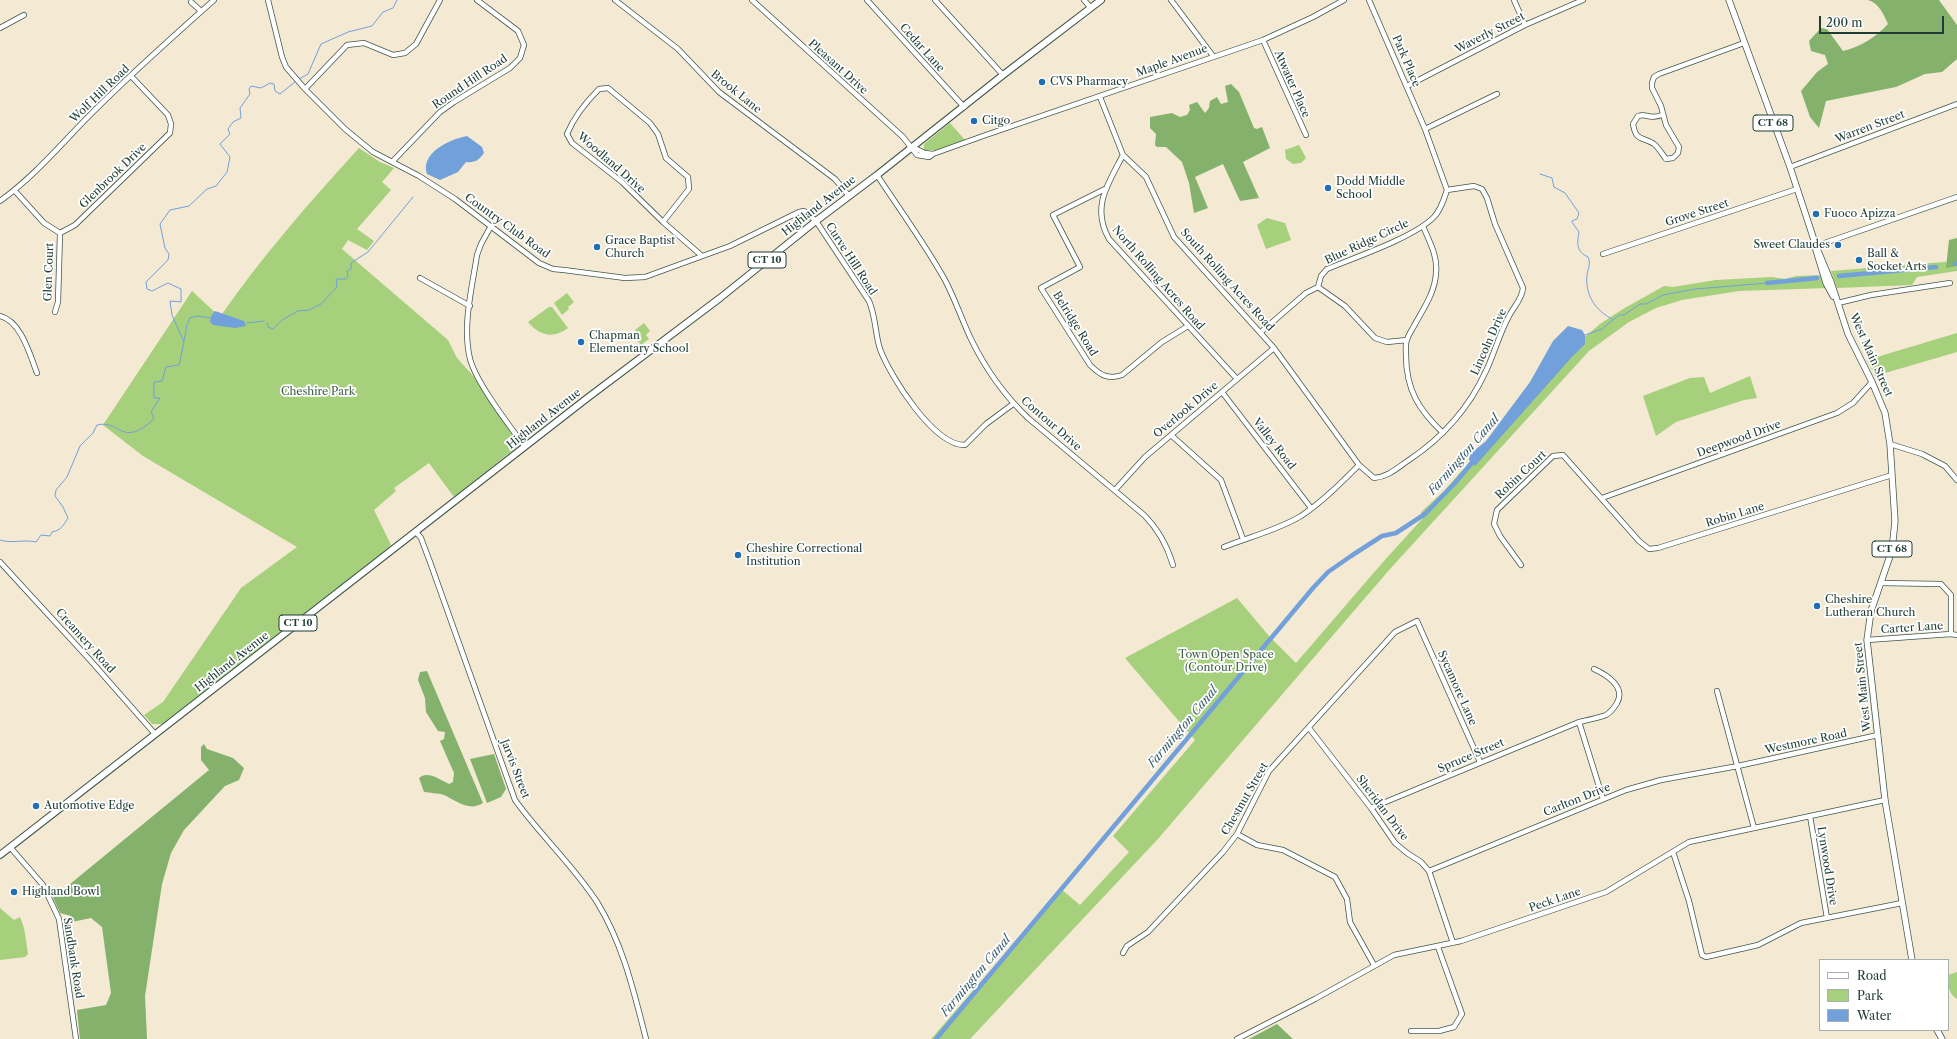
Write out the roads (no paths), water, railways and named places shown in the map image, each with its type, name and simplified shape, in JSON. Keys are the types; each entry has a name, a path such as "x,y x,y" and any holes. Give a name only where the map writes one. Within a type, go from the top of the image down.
{"highway":[{"name":"Highland Avenue","path":"0,855 525,447 720,298 816,221 1101,0"}],"main road":[{"name":"West Main Street","path":"1729,0 1790,167 1816,246 1826,283 1838,304 1848,334 1872,382 1885,413 1890,444 1895,521 1892,550 1871,611 1867,640 1885,800 1912,959"}],"street":[{"name":"Wolf Hill Road","path":"0,201 15,190 131,76 214,0"},
{"name":"Country Club Road","path":"268,0 282,57 294,77 305,90 361,143 442,191 539,263 554,269 625,278 640,278 658,274 730,246 799,212 804,211 816,221"},
{"path":"305,90 347,45 364,43 393,55 405,53 416,44 440,0"},
{"name":"Round Hill Road","path":"392,162 440,112 510,68 520,58 524,45 518,31 477,0"},
{"name":"Brook Lane","path":"615,0 678,49 719,92 835,179 849,196"},
{"name":"Pleasant Drive","path":"752,0 912,147"},
{"name":"Cedar Lane","path":"867,0 964,107"},
{"path":"935,0 1003,75"},
{"path":"1084,0 1091,8"},
{"path":"1170,0 1212,56"},
{"name":"Maple Avenue","path":"912,147 921,152 933,154 1100,97 1212,56 1263,40 1313,17 1344,0"},
{"name":"Park Place","path":"1370,0 1425,129 1447,190"},
{"path":"1514,0 1525,25"},
{"name":"Waverly Street","path":"1406,86 1525,25 1584,0"},
{"path":"191,2 201,11"},
{"path":"0,28 24,15"},
{"name":"Atwater Place","path":"1263,40 1306,135"},
{"path":"1662,115 1650,118 1642,114 1638,116 1633,124 1634,132 1640,139 1654,144 1666,159 1673,158 1678,153 1679,147 1666,125 1662,115 1661,106 1652,88 1654,78 1659,74 1744,42"},
{"name":"Glenbrook Drive","path":"60,233 75,225 170,133 168,115 131,76"},
{"name":"Woodland Drive","path":"663,222 689,189 688,177 666,158 658,134 650,123 608,88 599,89 571,123 567,134 572,143 622,182 663,222 702,256"},
{"path":"1425,129 1497,94"},
{"name":"South Rolling Acres Road","path":"1100,97 1123,155 1146,177 1174,236 1182,247 1274,348 1359,466"},
{"name":"Warren Street","path":"1790,167 1957,104"},
{"name":"North Rolling Acres Road","path":"1123,155 1105,189 1100,215 1102,227 1109,239 1237,379"},
{"name":"Contour Drive","path":"877,175 935,262 975,346 999,386 1013,404 1043,432 1144,515 1158,530 1168,547 1173,565"},
{"name":"Lincoln Drive","path":"1359,466 1374,478 1383,478 1419,453 1443,433 1460,415 1475,393 1486,372 1508,316 1522,296 1522,288 1495,224 1487,198 1482,189 1474,186 1447,190"},
{"name":"Belridge Road","path":"1105,189 1052,215 1080,267 1042,288 1090,365 1098,373 1107,378 1115,378 1122,375 1162,342 1188,326"},
{"name":"Grove Street","path":"1603,254 1797,189"},
{"path":"15,190 44,223 60,233"},
{"name":"Blue Ridge Circle","path":"1318,287 1321,276 1327,269 1392,242 1423,226 1435,216 1443,203 1447,190"},
{"path":"1816,246 1957,198"},
{"name":"Curve Hill Road","path":"816,221 869,301 873,310 880,348 902,391 915,408 950,442 957,445 965,445 986,424 1013,404"},
{"path":"491,226 477,255 467,338 472,365 525,447"},
{"path":"1423,226 1433,249 1437,271 1429,301 1407,340 1406,367 1416,402 1425,416 1443,433"},
{"name":"Glen Court","path":"55,312 58,300 60,233"},
{"path":"420,278 470,306"},
{"path":"1838,304 1871,295 1950,283"},
{"path":"1261,332 1306,293 1318,287 1345,306 1375,338 1387,342 1407,340"},
{"path":"0,316 6,317 23,337 37,373"},
{"name":"Overlook Drive","path":"1114,490 1145,457 1274,348"},
{"name":"Deepwood Drive","path":"1602,498 1838,413 1853,403 1872,382"},
{"name":"Valley Road","path":"1222,392 1311,508"},
{"path":"1171,435 1220,480 1243,539"},
{"path":"1890,444 1922,454 1945,466 1957,480"},
{"name":"Robin Court","path":"1521,565 1500,536 1494,524 1496,510 1553,456 1563,455 1602,498"},
{"path":"1224,547 1280,526 1300,516 1359,466"},
{"name":"Robin Lane","path":"1602,498 1639,541 1649,549 1658,548 1892,475"},
{"name":"Jarvis Street","path":"416,532 421,538 430,562 515,800 531,822 569,864 603,914 617,940 631,982 646,1039"},
{"name":"Creamery Road","path":"0,562 90,660 155,734"},
{"path":"1881,583 1941,584 1951,595 1951,634"},
{"name":"Chestnut Street","path":"1123,953 1127,946 1148,932 1223,852 1237,834 1269,771 1395,632 1417,621"},
{"name":"Sycamore Lane","path":"1417,621 1480,762"},
{"name":"Carter Lane","path":"1867,640 1951,634 1957,635"},
{"name":"Spruce Street","path":"1371,808 1579,722 1606,715 1614,709 1618,701 1619,692 1614,682 1605,674 1594,669"},
{"path":"1717,691 1754,828"},
{"path":"1579,722 1603,799"},
{"name":"Sheridan Drive","path":"1309,728 1371,808 1395,843 1406,853 1421,862 1429,871"},
{"name":"Westmore Road","path":"1738,766 1878,736"},
{"name":"Carlton Drive","path":"1429,871 1626,790 1661,780 1738,766"},
{"name":"Peck Lane","path":"1237,1039 1310,1002 1374,965 1401,952 1438,947 1453,943 1606,892 1689,842 1885,800"},
{"name":"Lynwood Drive","path":"1810,816 1827,918"},
{"path":"1237,834 1257,845 1283,850 1335,877 1347,899 1350,922 1374,965"},
{"name":"Sandbank Road","path":"10,847 43,884 59,919 76,1039"},
{"path":"1673,852 1689,901 1702,955 1706,957 1758,945 1801,923 1902,903"},
{"path":"1429,871 1453,943"},
{"path":"1411,1031 1439,1031 1454,1027 1462,1014 1438,947"}],"water":[{"path":"467,136 482,147 484,153 480,158 474,161 466,162 458,172 440,180 427,174 426,166 428,160 438,148 453,140"},
{"path":"215,311 244,321 246,326 235,328 213,325 210,322 211,316"},
{"path":"1568,326 1582,330 1585,335 1585,344 1475,466 1469,460 1470,454 1486,441 1530,382 1553,341"}],"waterway":[{"path":"299,79 308,74 321,44 348,32 372,26 383,12 393,8 397,0"},
{"path":"0,540 9,542 36,542 41,535 50,536 52,532 60,529 68,518 63,507 55,496 56,490 67,477 80,446 93,433 97,425 105,424 122,431 134,432 143,428 154,419 151,412 160,398 154,398 154,382 162,381 166,367 179,365 184,342 172,315 170,301 181,302 181,289 168,283 152,291 147,289 146,282 168,260 169,254 165,248 160,224 170,210 189,206 207,189 216,186 227,172 230,157 220,144 230,134 228,129 233,122 241,118 240,108 250,94 249,89 251,86 261,88 270,83 274,84 275,91 280,94 296,81"},
{"path":"1540,174 1552,178 1554,187 1565,193 1579,213 1577,219 1572,222 1579,232 1579,250 1589,259 1587,275 1588,289 1592,301 1601,311 1612,319"},
{"path":"267,323 268,327 273,329 282,320 298,311 309,310 321,304 337,287 336,279 346,279 348,277 347,271 351,269 351,263 368,252 413,197"},
{"name":"Farmington Canal","path":"1839,276 1936,267"},
{"name":"Farmington Canal","path":"1767,283 1817,278"},
{"path":"1585,335 1602,329 1619,315 1624,315 1640,304 1646,304 1663,295 1695,289 1767,283"},
{"path":"184,341 190,318 197,316 210,318"},
{"path":"247,323 264,321"},
{"name":"Farmington Canal","path":"936,1039 1313,588 1328,572 1351,556 1382,536 1396,533 1425,514 1455,483 1475,459"}],"place":[{"name":"CVS Pharmacy","path":"1042,82"},
{"name":"Citgo","path":"974,121"},
{"name":"Dodd Middle School","path":"1328,188"},
{"name":"Fuoco Apizza","path":"1816,214"},
{"name":"Sweet Claudes","path":"1838,245"},
{"name":"Grace Baptist Church","path":"597,247"},
{"name":"Ball & Socket Arts","path":"1859,260"},
{"name":"Chapman Elementary School","path":"581,342"},
{"name":"Cheshire Correctional Institution","path":"738,555"},
{"name":"Cheshire Lutheran Church","path":"1817,606"},
{"name":"Automotive Edge","path":"36,806"},
{"name":"Highland Bowl","path":"14,892"}],"park label":[{"name":"Cheshire Park","path":"318,392"},
{"name":"Town Open Space (Contour Drive)","path":"1226,661"}]}
